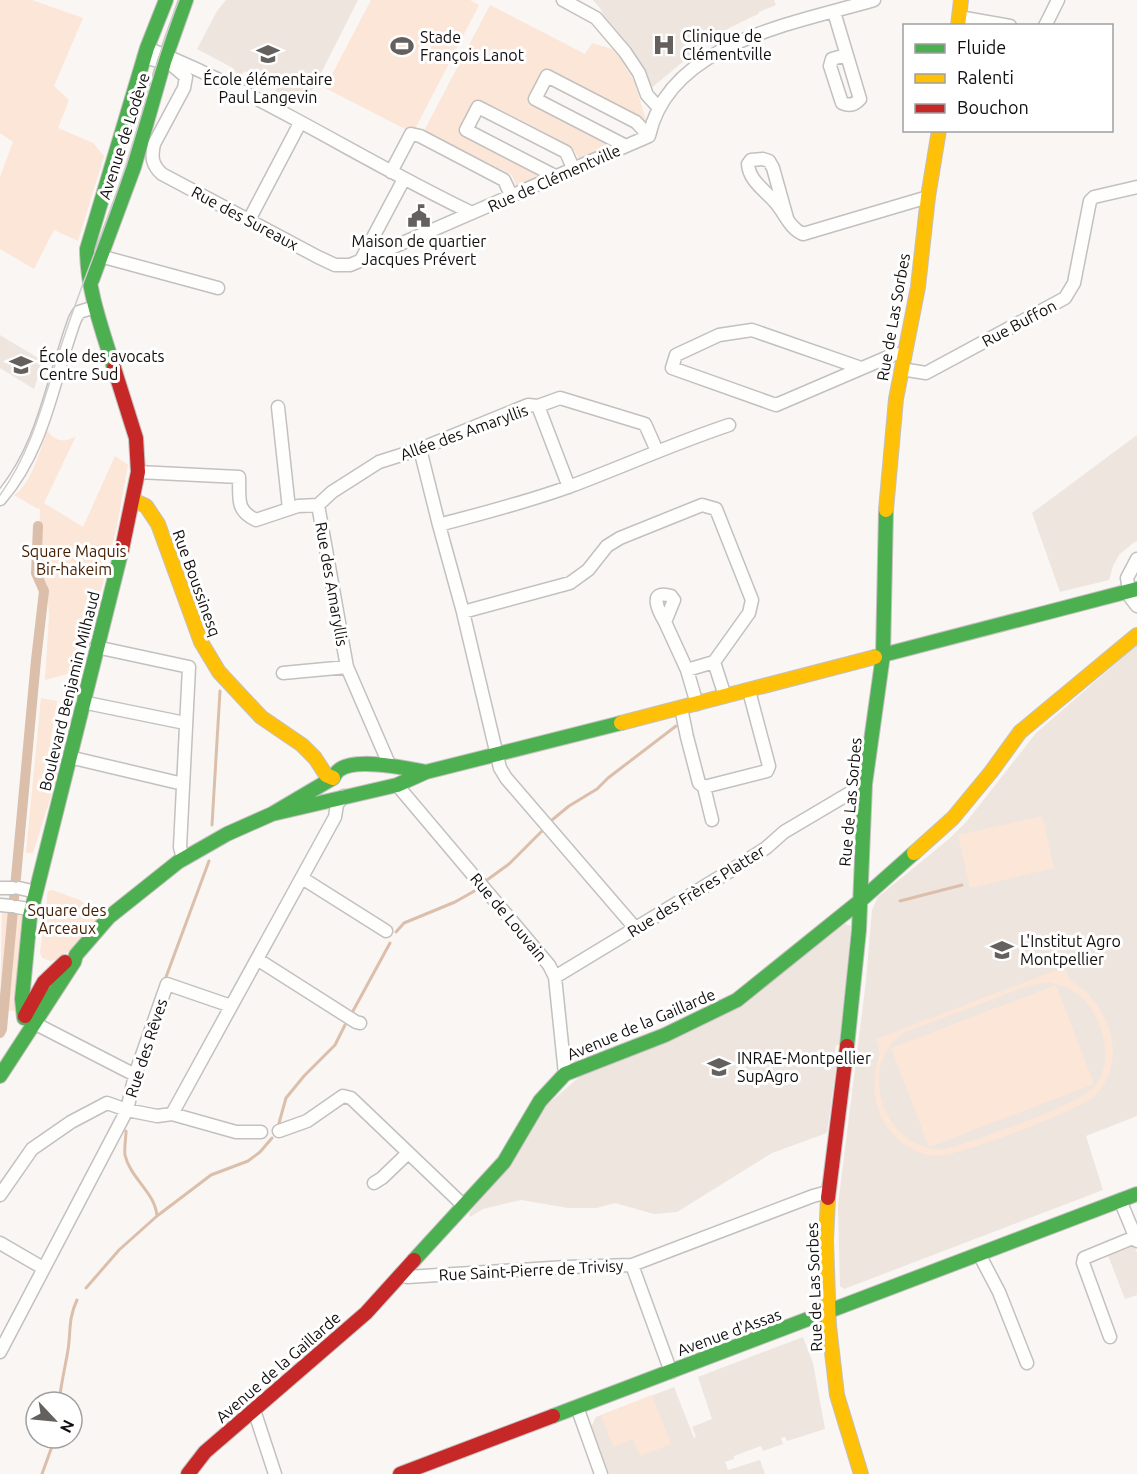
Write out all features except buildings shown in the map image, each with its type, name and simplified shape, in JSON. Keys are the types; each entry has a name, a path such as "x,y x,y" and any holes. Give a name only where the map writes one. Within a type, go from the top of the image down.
{"street":[{"name":"Avenue de Lodève","path":"95,307 87,249 146,52 166,0"},
{"name":"Avenue de Lodève","path":"91,282 127,186 169,45 186,0"},
{"path":"563,0 596,18 625,52 639,73 647,95 659,108"},
{"path":"649,136 653,118 674,88 695,67 727,46 758,33 874,0"},
{"path":"961,0 958,21 989,24"},
{"path":"1046,24 1058,0"},
{"path":"834,12 846,55"},
{"name":"Rue des Sureaux","path":"146,52 166,60 186,77 184,88 154,144 153,163 162,174 335,265 350,265 472,213"},
{"name":"Rue de Clémentville","path":"166,60 300,123 472,213 649,136"},
{"path":"626,146 535,99 547,76 636,122 649,136"},
{"path":"555,176 465,130 478,107 567,152 573,168"},
{"path":"249,220 300,123"},
{"name":"Rue de Las Sorbes","path":"861,1474 838,1404 829,1326 826,1241 828,1192 860,930 866,784 883,655 885,524 896,399 918,287 928,197 939,132"},
{"path":"391,172 411,135 420,136 504,180 511,195"},
{"path":"787,218 771,164 763,159 751,160 748,164 750,173 795,230 806,233 928,197"},
{"path":"361,260 404,179"},
{"name":"Rue Buffon","path":"901,369 926,373 1065,298 1074,283 1090,201 1094,197 1137,187"},
{"path":"100,256 218,288"},
{"path":"0,499 16,481 34,447 75,319 79,312 95,307"},
{"name":"Boulevard Benjamin Milhaud","path":"29,1021 22,999 30,916 138,472 138,450 134,427 95,307"},
{"path":"861,368 752,330 719,335 676,356 672,368 776,405 895,354 904,355"},
{"path":"538,406 560,398 645,424 657,451"},
{"name":"Allée des Amaryllis","path":"318,505 332,492 379,462 420,449 528,405 538,406 569,487"},
{"path":"278,407 289,509"},
{"path":"439,525 508,507 569,487 729,425"},
{"path":"420,449 463,612 500,768 506,778 636,929"},
{"name":"Rue des Amaryllis","path":"138,472 239,477 240,508 256,520 289,509 318,505 348,667 389,764"},
{"name":"Rue Boussinesq","path":"133,500 146,506 158,524 206,653 219,672 261,717 302,745 315,758 326,775 333,778"},
{"path":"463,612 570,583 588,570 607,546 620,538 702,505 716,509 752,600 749,613 714,662 687,670"},
{"path":"1137,560 1127,578 1137,606"},
{"path":"272,814 397,785 426,772 498,756 1133,590"},
{"path":"664,622 687,670 697,704"},
{"name":"Avenue de la Gaillarde","path":"188,1474 205,1452 366,1313 504,1162 540,1101 565,1074 664,1035 737,1000 860,901 953,818 1020,732 1137,634"},
{"path":"96,647 189,667 206,653"},
{"path":"714,662 725,696"},
{"path":"183,859 180,847 189,667"},
{"path":"283,673 348,667"},
{"path":"704,787 767,771 769,766 749,691"},
{"path":"82,702 185,723"},
{"path":"681,708 699,783 704,787 712,820"},
{"path":"69,757 183,784"},
{"path":"0,1076 18,1047 44,982 62,964 76,955 109,917 183,859 227,834 272,814 333,778 339,770 350,766 389,764 426,772"},
{"path":"350,766 357,770 362,779 358,793"},
{"path":"333,778 334,789 344,796"},
{"name":"Rue des Frères Platter","path":"555,977 766,848 784,832 866,784"},
{"name":"Rue de Louvain","path":"397,785 549,965 555,977 565,1074"},
{"path":"172,1114 335,817 337,804 344,796"},
{"path":"302,878 386,931"},
{"path":"11,888 36,892"},
{"path":"9,906 33,910"},
{"name":"Boulevard Benjamin Milhaud","path":"33,910 36,916 34,952 39,974 50,998"},
{"path":"29,1021 50,998 74,962 76,955"},
{"path":"257,959 360,1023"},
{"name":"Rue des Rêves","path":"0,1195 32,1149 71,1122 107,1103 127,1110 135,1075 167,984 231,1006"},
{"path":"29,1021 135,1075"},
{"path":"279,1131 307,1121 343,1096 351,1098 463,1205"},
{"path":"0,1352 127,1110 157,1116 172,1114 236,1132 261,1132"},
{"path":"374,1183 408,1154"},
{"name":"Rue Saint-Pierre de Trivisy","path":"400,1275 407,1277 566,1266 632,1265 828,1192"},
{"name":"Avenue d'Assas","path":"400,1474 1137,1194"},
{"path":"1110,1337 1083,1263 1084,1258 1136,1239 1120,1200"},
{"path":"1,1246 43,1268"},
{"path":"979,1254 999,1292 1027,1363"},
{"path":"632,1265 670,1372"},
{"path":"577,1407 601,1474"},
{"path":"254,1410 275,1474"}],"shaded area":[{"name":"École élémentaire Paul Langevin","path":"226,0 358,0 305,105 274,93 277,88 258,82 244,71 241,75 232,71 233,68 197,49 217,11"},
{"name":"Clinique de Clémentville","path":"593,0 774,0 776,5 715,35 649,90"},
{"name":"École des avocats Centre Sud","path":"0,335 43,361 34,389 0,368"},
{"path":"1137,435 1137,541 1119,555 1109,580 1060,592 1032,513"},
{"name":"L'Institut Agro Montpellier","path":"1137,645 1137,1116 1086,1136 1103,1190 844,1289 840,1286 838,1205 866,981 872,910 878,897 949,839 967,821 1036,733"},
{"name":"INRAE-Montpellier SupAgro","path":"845,924 851,926 827,1133 772,1153 677,1212 654,1214 615,1203 597,1208 568,1208 521,1200 483,1209 470,1217 469,1214 548,1104 584,1073 685,1034"},
{"path":"1133,1243 1137,1253 1137,1295 1125,1299 1107,1253"},
{"path":"803,1337 813,1363 825,1429 787,1441 785,1437 781,1438 783,1444 763,1451 761,1446 734,1456 734,1459 725,1462 728,1470 760,1460 765,1474 609,1474 591,1427 596,1417 674,1387 694,1438 696,1437 692,1427 712,1419 698,1377"}],"green space":[{"path":"0,0 32,0 83,18 54,86 69,100 58,128 93,143 104,156 78,241 54,230 34,269 0,249 0,177 13,142 0,133"},
{"name":"Stade François Lanot","path":"371,0 470,0 479,5 413,133 325,88"},
{"path":"490,5 585,54 592,43 615,50 634,81 647,123 549,73 542,75 530,102 612,147 579,159 572,147 478,102 463,134 540,175 517,188 512,175 424,131"},
{"name":"Square Maquis Bir-hakeim","path":"47,431 61,440 68,440 76,436 44,503 83,527 115,456 128,465 117,525 82,670 45,680 49,616 47,585 39,570 40,508 14,495 20,491 30,476"},
{"path":"41,698 57,701 50,744 51,756 63,758 33,853 26,853"},
{"path":"1042,816 1054,868 970,888 958,835"},
{"name":"Square des Arceaux","path":"52,890 80,900 101,917 63,957 50,961 42,958 40,952 48,891"},
{"path":"2,913 25,915 16,1011 0,1010"},
{"path":"1064,967 1071,980 1087,993 1102,1013 1109,1029 1113,1054 1104,1084 1092,1098 1040,1123 989,1142 947,1155 935,1156 906,1145 896,1138 882,1119 875,1095 879,1052 876,1039","holes":["1049,982 1080,996 1091,1008 1099,1024 1104,1040 1105,1064 1095,1086 1086,1094 1049,1112 946,1149 924,1147 906,1137 892,1123 883,1104 879,1084 881,1064 890,1046 906,1032 1028,986"]},
{"path":"1056,985 1094,1084 929,1147 891,1048"},
{"path":"652,1395 671,1444 640,1456 633,1439 613,1447 601,1415"}],"waterway":[{"path":"0,1033 44,591 36,573 38,526"},
{"path":"212,825 220,691"},
{"path":"552,820 569,806 597,789 676,726"},
{"path":"487,880 509,864 544,829"},
{"path":"166,977 209,861"},
{"path":"900,901 962,885"},
{"path":"396,932 404,923 455,902 478,889"},
{"path":"353,1011 390,943"},
{"path":"279,1123 286,1098 335,1045 345,1025"},
{"path":"126,1131 125,1155 132,1171 152,1200 157,1216"},
{"path":"86,1288 119,1250 157,1216 211,1175 248,1161 260,1152 272,1138"},
{"path":"61,1390 71,1319 77,1300"},
{"path":"42,1474 51,1450"}],"tram line":[{"path":"0,495 22,458 38,420 70,319 122,177 179,0"}],"traffic: fast":[{"path":"114,368 92,294 87,249 147,48 166,0"},
{"path":"92,280 134,167 164,62 186,0"},
{"path":"847,1046 859,930 865,784 883,655 886,510"},
{"path":"24,1018 22,999 30,916 122,549"},
{"path":"875,657 1137,589"},
{"path":"272,814 397,785 426,772 621,723"},
{"path":"0,1076 74,962 76,955 109,917 178,862 227,834 272,814 333,778 338,771 347,766 369,764 426,772"},
{"path":"414,1260 504,1162 540,1101 565,1074 665,1035 737,1000 860,901 914,853"},
{"path":"553,1416 1137,1194"}],"traffic: slow":[{"path":"958,24 961,0"},
{"path":"886,510 896,399 918,287 928,197 939,132"},
{"path":"133,500 146,506 158,524 201,642 219,672 261,717 302,745 315,758 326,775 333,778"},
{"path":"914,853 953,818 1020,732 1137,635"},
{"path":"621,723 875,657"},
{"path":"828,1198 826,1241 829,1326 837,1395 861,1474"}],"traffic: jam":[{"path":"114,368 136,438 138,472 122,549"},
{"path":"25,1016 44,982 65,962"},
{"path":"828,1198 847,1046"},
{"path":"188,1474 205,1452 366,1313 414,1260"},
{"path":"400,1474 553,1416"}],"place":[{"name":"Clinique de Clémentville","path":"664,45"},
{"name":"Stade François Lanot","path":"402,46"},
{"name":"École élémentaire Paul Langevin","path":"268,54"},
{"name":"Maison de quartier Jacques Prévert","path":"419,216"},
{"name":"École des avocats Centre Sud","path":"21,365"},
{"name":"L'Institut Agro Montpellier","path":"1002,950"},
{"name":"INRAE-Montpellier SupAgro","path":"719,1067"}]}
